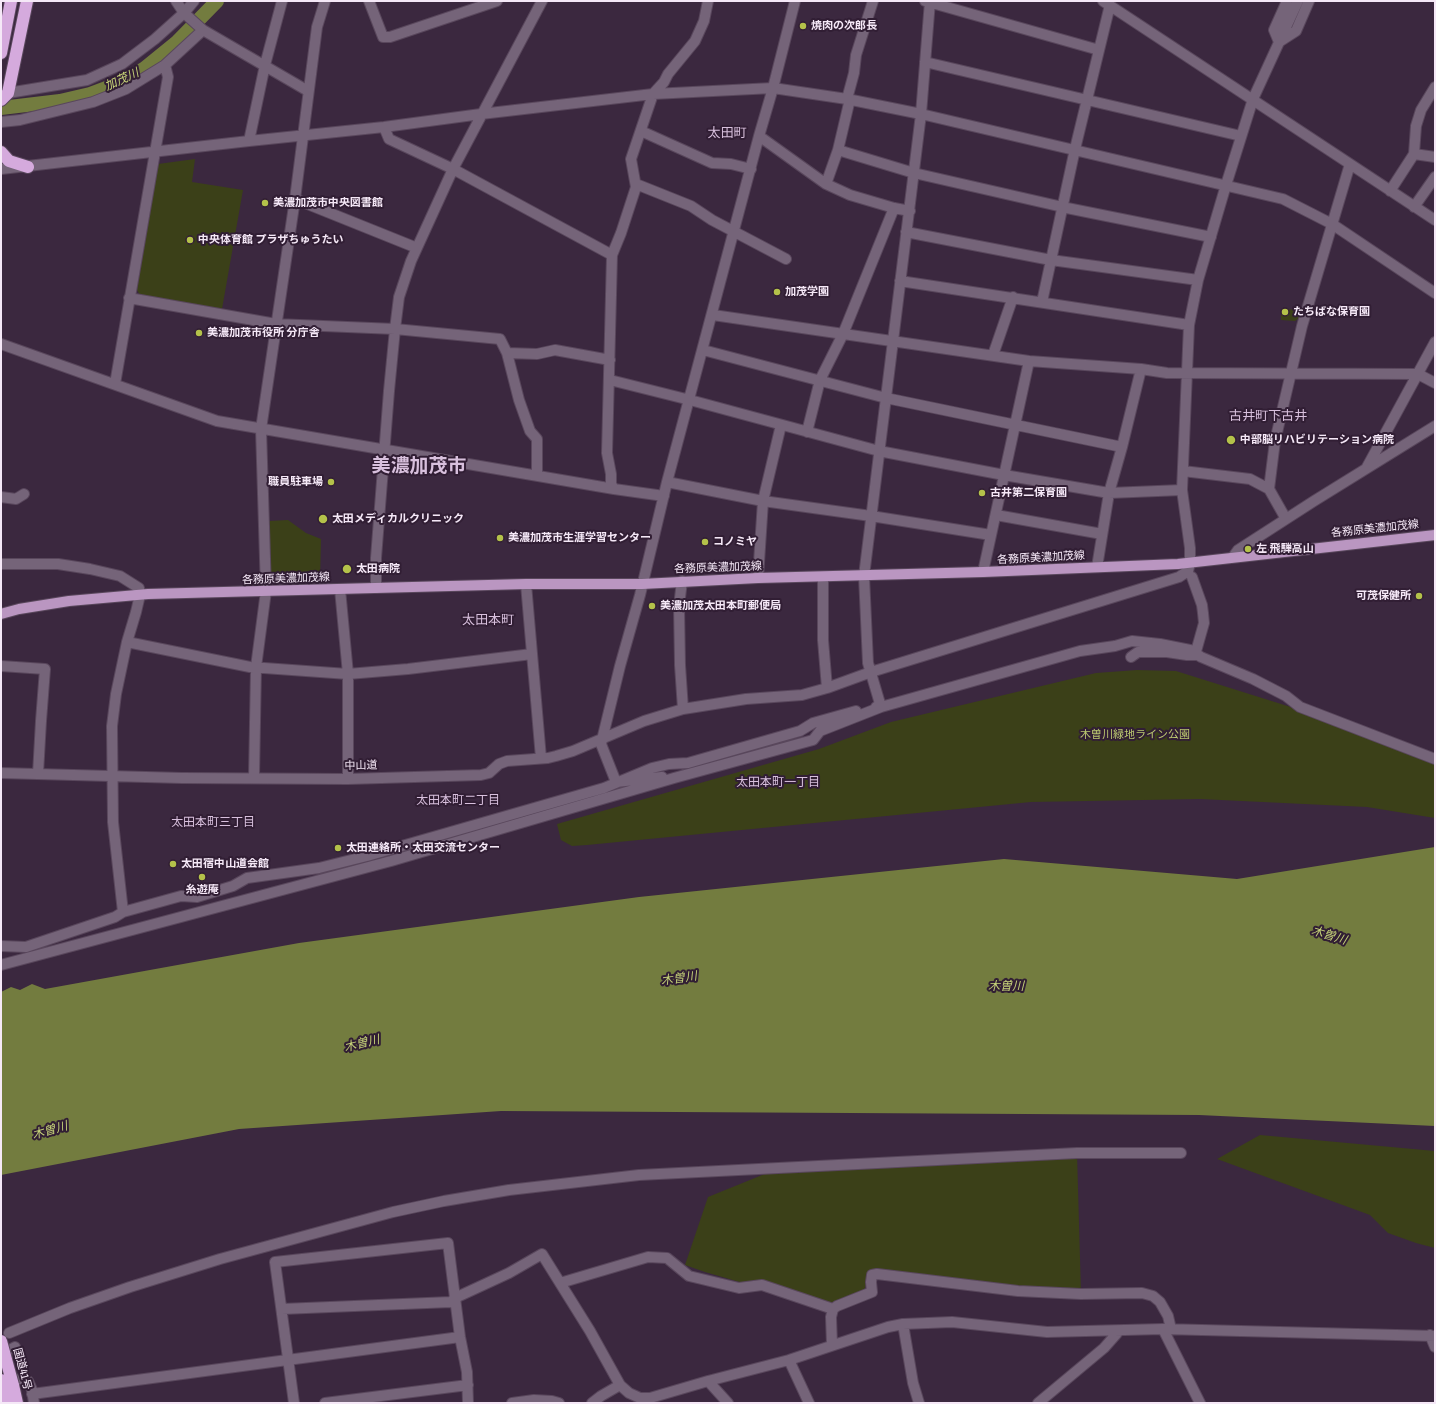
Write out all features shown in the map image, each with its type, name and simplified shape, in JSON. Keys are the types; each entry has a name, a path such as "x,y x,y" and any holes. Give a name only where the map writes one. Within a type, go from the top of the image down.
{"highway":[{"path":"1,31 7,1"},
{"path":"1,53 11,1"},
{"path":"3,94 19,1"},
{"path":"3,94 27,1"},
{"path":"1,152 8,161 28,167"},
{"name":"国道41号","path":"5,1337 5,1385 7,1403"},
{"name":"国道41号","path":"5,1385 17,1403"}],"main road":[{"name":"各務原美濃加茂線","path":"1,614 19,609 69,601 140,595 526,584 642,584 758,578 983,572 1190,562 1435,534"}],"street":[{"path":"176,1 184,12 202,30 308,91"},
{"path":"3,94 87,80 122,64 155,39 194,1"},
{"path":"249,141 265,65 282,1"},
{"path":"254,778 256,667 266,591 261,429 295,199 317,27 325,1"},
{"path":"369,1 383,37 390,38 498,1"},
{"path":"614,489 611,484 611,474 607,453 612,255 622,233 636,187 631,159 653,94 695,41 704,21 708,1"},
{"path":"616,782 601,744 602,738 667,482 795,1"},
{"path":"826,184 838,150 854,73 856,55 873,1"},
{"path":"881,706 868,663 864,576 921,114 928,1 1099,50"},
{"path":"1279,42 1274,30 1287,1"},
{"path":"1190,562 1190,548 1182,490 1189,325 1198,280 1253,99 1298,1"},
{"path":"1279,42 1296,32 1309,1"},
{"path":"376,588 376,558 399,297 411,261 453,169 540,2"},
{"path":"1042,302 1062,207 1099,50 1107,3 1435,220"},
{"path":"1,122 20,120 93,102 126,89 165,65 202,30"},
{"path":"925,62 1241,136"},
{"path":"115,384 168,77 165,65"},
{"path":"1390,190 1414,154 1416,126 1421,110 1435,87"},
{"path":"1,170 384,127 653,94 773,88 849,99 921,114 1283,199 1332,224 1435,292"},
{"path":"384,127 389,138 453,169 612,255"},
{"path":"641,131 712,163 731,164 751,169"},
{"path":"759,136 826,184 850,195 894,208 910,211"},
{"path":"838,150 914,173 1062,207 1211,237"},
{"path":"1414,154 1435,157"},
{"path":"1268,489 1275,442 1291,374 1314,283 1350,164"},
{"path":"1414,207 1435,177"},
{"path":"636,184 690,206 712,220 786,259"},
{"path":"295,199 417,248"},
{"path":"807,432 820,380 843,334 894,208"},
{"path":"906,232 1051,260 1198,280"},
{"path":"900,281 1189,325"},
{"path":"129,298 276,324 395,329 500,339 507,352 530,431 537,439 537,476"},
{"path":"993,355 1014,298"},
{"path":"712,315 1029,361 1141,369 1186,374 1418,374 1435,383"},
{"path":"1366,469 1435,342"},
{"path":"1,344 217,421 614,489 664,496"},
{"path":"507,352 537,354 555,350 610,360"},
{"path":"703,350 886,398 1122,447"},
{"path":"983,572 1029,361"},
{"path":"1097,567 1109,493 1141,369"},
{"path":"610,380 879,451 1109,493 1182,490"},
{"path":"758,578 763,501 781,425"},
{"path":"1233,557 1238,550 1435,426"},
{"path":"1183,471 1250,479 1268,489 1286,519"},
{"path":"667,482 763,501 991,535"},
{"path":"1,497 16,499 24,494"},
{"path":"996,515 1102,534"},
{"name":"中山道","path":"1,773 348,779 481,775 489,773 499,764 507,761 548,758 562,754 644,721 683,709 746,699 802,695 827,688 871,672 1179,577 1188,571 1190,562"},
{"path":"1,564 58,564 90,569 120,576 139,588 140,595 127,642 113,712 112,822 123,912"},
{"path":"823,577 823,640 827,688"},
{"path":"1192,577 1202,605 1204,623 1196,655"},
{"path":"682,581 679,606 680,665 683,709"},
{"path":"526,584 541,758"},
{"path":"340,589 348,674 348,779"},
{"path":"1,965 391,861 674,778 813,740 820,731 881,706 1080,651 1115,646 1132,641 1160,644 1190,650 1196,655 1253,679 1286,696 1300,707 1435,759"},
{"path":"127,642 256,667 348,674 408,669 532,654"},
{"path":"1155,659 1131,656 1138,652 1167,652 1196,655"},
{"path":"1,666 45,669 38,774"},
{"path":"1,946 26,947 115,917 123,912 181,896 197,897 233,886 248,878 319,868 367,856 604,788 652,768 669,764 688,763 800,731 813,723 867,707 881,706"},
{"path":"616,782 669,776 674,778"},
{"path":"5,1337 70,1308 130,1287 220,1259 393,1212 444,1201 502,1192 639,1175 1077,1153 1181,1153"},
{"path":"294,1403 275,1262 448,1243 460,1337 467,1372 468,1403"},
{"path":"282,1309 451,1302 456,1298 509,1273 542,1254 590,1331 620,1385 629,1393 640,1398 650,1398 708,1380 789,1360 888,1327 904,1324 952,1322 1047,1332 1167,1329 1375,1335 1432,1335 1435,1347"},
{"path":"560,1283 648,1257 667,1258 689,1276 739,1288 762,1285 833,1309"},
{"path":"832,1345 831,1317 833,1309 872,1292 872,1275 877,1274 1018,1291 1081,1294 1142,1293 1153,1296 1160,1302 1168,1316 1167,1329 1200,1403"},
{"path":"904,1324 913,1383 919,1403"},
{"path":"1038,1403 1104,1348 1119,1331"},
{"path":"5,1385 20,1379 28,1381 33,1399 288,1359 460,1337"},
{"path":"1,1355 15,1347"},
{"path":"789,1360 809,1403"},
{"path":"708,1380 728,1403"},
{"path":"325,1403 468,1385"},
{"path":"592,1403 620,1385"},
{"path":"512,1403 534,1400 559,1403"}],"green space":[{"name":"中央体育館 プラザちゅうたい","path":"195,159 192,182 243,190 222,309 140,295 137,290 158,164"},
{"path":"1281,309 1301,310 1299,318 1295,321 1281,320"},
{"path":"288,520 306,533 321,539 320,581 279,582 271,573 269,521"},
{"name":"木曽川緑地ライン公園","path":"1137,670 1176,671 1297,709 1435,763 1435,818 1367,807 1200,799 1031,802 587,845 572,846 561,840 557,824 819,749 891,722 1096,673"},
{"path":"1260,1135 1435,1151 1435,1248 1388,1233 1370,1215 1217,1159"},
{"path":"1077,1153 1081,1294 872,1271 864,1290 833,1309 685,1265 708,1197 782,1167"}],"water":[{"name":"木曽川","path":"1435,847 1435,1126 1199,1115 501,1111 239,1129 1,1175 1,992 11,987 20,990 32,984 45,989 299,943 639,897 1004,859 1237,879"}],"waterway":[{"name":"加茂川","path":"1,108 60,101 90,94 122,82 145,68 177,42 217,1"}],"place":[{"name":"焼肉の次郎長","path":"803,26"},
{"name":"美濃加茂市中央図書館","path":"265,203"},
{"name":"中央体育館 プラザちゅうたい","path":"190,240"},
{"name":"加茂学園","path":"777,292"},
{"name":"たちばな保育園","path":"1285,312"},
{"name":"美濃加茂市役所 分庁舎","path":"199,333"},
{"name":"中部脳リハビリテーション病院","path":"1231,440"},
{"name":"職員駐車場","path":"331,482"},
{"name":"古井第二保育園","path":"982,493"},
{"name":"太田メディカルクリニック","path":"323,519"},
{"name":"美濃加茂市生涯学習センター","path":"500,538"},
{"name":"コノミヤ","path":"705,542"},
{"name":"左 飛騨高山","path":"1248,549"},
{"name":"太田病院","path":"347,569"},
{"name":"可茂保健所","path":"1419,596"},
{"name":"美濃加茂太田本町郵便局","path":"652,606"},
{"name":"太田連絡所・太田交流センター","path":"338,848"},
{"name":"太田宿中山道会館","path":"173,864"},
{"name":"糸遊庵","path":"202,877"}],"district":[{"name":"太田町","path":"727,134"},
{"name":"古井町下古井","path":"1268,417"},
{"name":"美濃加茂市","path":"419,467"},
{"name":"太田本町","path":"488,621"},
{"name":"太田本町一丁目","path":"778,783"},
{"name":"太田本町二丁目","path":"458,801"},
{"name":"太田本町三丁目","path":"213,823"}]}
